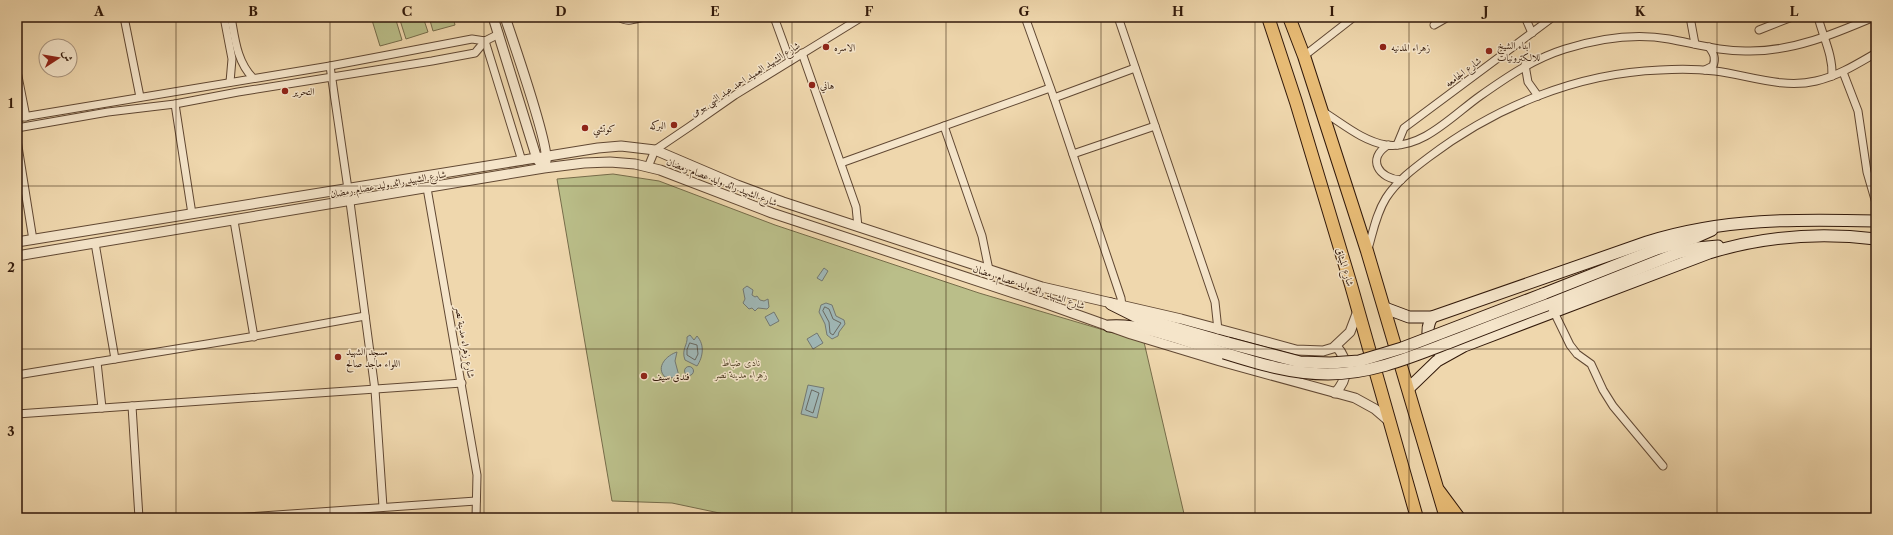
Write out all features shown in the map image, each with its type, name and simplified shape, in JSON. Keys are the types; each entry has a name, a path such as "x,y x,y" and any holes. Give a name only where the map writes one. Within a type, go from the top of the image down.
{"main road":[{"name":"شارع الميثاق","path":"1268,17 1296,102 1418,518"},
{"path":"1288,17 1304,56 1385,308 1446,518"},
{"path":"1385,308 1408,317 1432,317 1653,240 1675,233 1721,224 1789,219 1876,221"},
{"path":"1408,389 1425,371 1446,355 1657,249 1694,238 1721,224"},
{"path":"1109,326 1124,325 1140,328 1226,348 1300,362 1330,363 1359,361 1548,304 1678,253 1708,247 1729,247 1766,239 1800,236 1876,238"},
{"path":"1117,305 1137,317 1226,348"},
{"path":"1432,317 1428,326 1429,341 1434,349 1446,355"},
{"path":"1439,491 1459,518"}],"street":[{"path":"124,17 140,97"},
{"path":"224,17 232,59 230,82"},
{"path":"231,17 240,59 245,69 253,78"},
{"path":"493,17 505,51 537,159 544,168"},
{"path":"505,17 547,157 544,168"},
{"path":"619,17 624,21 644,17"},
{"path":"774,17 790,61"},
{"name":"شارع الشهيد العميد احمد عبد النبى بيومى","path":"655,150 734,95 862,17"},
{"path":"1025,17 1054,98 1121,298 1117,305"},
{"path":"1118,17 1215,302 1218,330"},
{"path":"1304,56 1354,17"},
{"path":"1434,25 1448,17"},
{"path":"1525,17 1532,33"},
{"name":"شارع الجامعه","path":"1397,145 1404,128 1553,17"},
{"path":"1690,17 1695,44"},
{"path":"1759,30 1792,17"},
{"path":"1818,17 1823,38 1830,54 1832,76"},
{"path":"1322,111 1362,136 1388,145 1397,145 1413,142 1437,129 1481,95 1525,65 1556,52 1609,39 1653,37 1735,51 1762,51 1786,48 1823,38 1874,17"},
{"path":"17,128 108,112 175,104 472,54 480,49 485,41 499,34"},
{"path":"17,118 330,66 472,39 485,41"},
{"path":"485,41 522,161"},
{"path":"1705,71 1713,66 1715,60 1714,53 1709,47"},
{"path":"505,51 515,48"},
{"path":"802,53 857,211 858,227"},
{"path":"1367,252 1380,210 1386,199 1401,180 1431,155 1462,134 1538,96 1578,82 1610,75 1660,70 1705,71 1783,84 1805,83 1843,72 1876,53"},
{"path":"1525,65 1528,82 1538,96"},
{"path":"330,66 348,189"},
{"path":"1054,98 1135,68"},
{"path":"17,71 26,117"},
{"path":"1843,72 1858,111 1867,172 1876,204"},
{"path":"841,163 1050,88"},
{"path":"175,104 192,214"},
{"path":"944,126 982,236 989,270"},
{"path":"1073,154 1155,126"},
{"path":"17,140 33,240"},
{"path":"1388,145 1378,154 1378,168 1381,174 1386,178 1401,180"},
{"name":"شارع الشهيد رائد وليد عصام رمضان","path":"17,242 537,159 609,146 633,146 655,150 737,185 858,227 1056,291 1296,350 1323,352 1336,346 1350,332 1358,312"},
{"path":"648,167 655,150"},
{"name":"شارع الشهيد رائد وليد عصام رمضان","path":"17,256 350,202 544,168 597,162 623,163 648,167 772,213 1109,326 1220,361 1355,398 1369,404 1391,424"},
{"name":"شارع زهراء مدينة نصر","path":"427,188 477,475 476,501 478,517"},
{"path":"350,202 375,390 383,507"},
{"path":"234,221 254,337"},
{"path":"96,243 115,358"},
{"path":"952,273 955,259"},
{"path":"1548,304 1570,345 1577,354 1591,364 1608,398 1663,466"},
{"path":"17,375 115,358 254,337 365,316"},
{"path":"1335,393 1342,384 1346,368 1344,358 1336,346"},
{"path":"97,362 102,408"},
{"path":"17,414 462,383"},
{"path":"132,406 139,518"},
{"path":"234,518 476,501"}],"green space":[{"path":"371,17 395,17 402,40 380,46"},
{"path":"399,17 423,17 428,32 406,39"},
{"path":"429,17 453,17 455,25 433,31"},
{"name":"نادى ضباط زهراء مدينة نصر","path":"613,174 659,181 775,225 979,293 1144,342 1185,518 743,518 672,503 612,501 557,179"}],"water":[{"path":"824,268 828,271 822,281 817,278"},
{"path":"747,286 753,290 752,295 755,297 757,296 760,300 764,301 768,299 769,307 767,309 758,308 755,311 752,308 749,309 743,303 745,299 743,289"},
{"path":"826,303 832,305 836,316 844,320 845,324 838,336 832,339 827,335 825,324 819,312 821,305"},
{"path":"774,312 779,321 770,326 765,317"},
{"path":"817,333 823,343 813,349 807,339"},
{"path":"690,335 694,340 697,336 702,347 701,359 697,366 685,360 684,356 687,337"},
{"path":"677,352 675,361 679,376 675,378 665,377 661,369 662,365 666,359"},
{"path":"689,366 694,371 689,376 684,371"},
{"path":"808,385 824,388 817,418 801,414"}],"place":[{"name":"الاسره","path":"826,47"},
{"name":"زهراء المدنيه","path":"1383,47"},
{"name":"ابناء الشيخ للالكترونيات","path":"1489,51"},
{"name":"هاني","path":"812,85"},
{"name":"التحرير","path":"285,91"},
{"name":"البركه","path":"674,125"},
{"name":"كوتشي","path":"585,128"},
{"name":"مسجد الشهيد اللواء ماجد صالح","path":"338,357"},
{"name":"فندق سيف","path":"644,376"}]}
